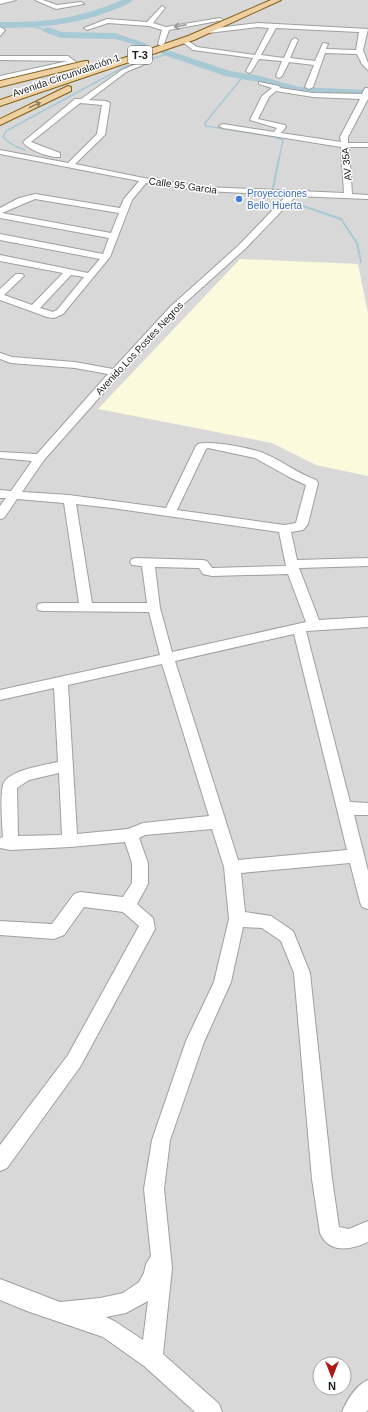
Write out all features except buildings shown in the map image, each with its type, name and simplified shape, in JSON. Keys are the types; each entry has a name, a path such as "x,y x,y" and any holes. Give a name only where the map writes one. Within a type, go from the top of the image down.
{"main road":[{"name":"Avenida Circunvalación 1","path":"0,103 132,56 223,20 266,0"},
{"name":"Avenida Circunvalación 1","path":"0,98 183,40 208,31 277,0"},
{"path":"0,84 132,56"},
{"path":"0,122 132,56"}],"street":[{"path":"0,2 13,0"},
{"path":"38,0 56,7 81,4"},
{"path":"149,24 162,8"},
{"path":"121,15 115,21 113,28 126,30"},
{"path":"146,32 162,28 223,20"},
{"path":"87,28 104,22 115,21 149,24 162,28"},
{"path":"208,31 258,25 366,31 359,49 360,57 368,68"},
{"path":"249,71 274,25"},
{"path":"160,44 162,28"},
{"path":"0,29 2,30 0,34"},
{"path":"183,40 191,47 202,51 318,63"},
{"path":"279,76 295,40"},
{"path":"308,87 324,48 368,48"},
{"path":"0,58 68,58 73,62 0,78"},
{"path":"84,100 124,71 148,61"},
{"path":"261,83 275,85 277,87 276,89"},
{"path":"276,89 313,95 367,94"},
{"path":"276,89 254,120 282,127 276,135"},
{"name":"AV 35A","path":"348,196 344,137 367,94"},
{"path":"84,100 107,104 101,135 72,163 27,143 78,101 84,100"},
{"path":"223,126 344,145 368,145"},
{"name":"Calle 95 Garcia","path":"0,152 72,163 144,180 205,189 368,197"},
{"path":"19,276 0,295 33,310 47,314 60,312 106,257 131,194 144,180"},
{"name":"Avenido Los Postes Negros","path":"0,515 40,458 115,372 173,309 236,252 293,194"},
{"path":"0,211 22,200 122,215"},
{"path":"0,216 114,236"},
{"path":"0,237 106,257"},
{"path":"0,258 91,276"},
{"path":"33,310 69,272"},
{"path":"0,356 10,360 75,365 115,372"},
{"path":"0,368 10,360"},
{"path":"0,494 69,499 170,511 284,529 299,527 302,524 312,483 293,475 258,455 208,445 202,446 170,511"},
{"path":"0,455 40,458"},
{"path":"69,499 86,607"},
{"path":"284,529 293,567 314,625"},
{"path":"152,1358 162,1268 154,1189 161,1140 195,1042 222,982 237,919 232,868 167,657 142,562 203,564 207,571 212,572 368,562"},
{"path":"43,606 154,608"},
{"path":"0,695 314,625 368,622"},
{"path":"299,628 343,808 368,902"},
{"path":"60,681 70,841"},
{"path":"66,766 25,775 10,785 7,843 70,841 130,835 143,829 217,822"},
{"path":"343,808 368,809"},
{"path":"127,905 140,884 140,863 130,835"},
{"path":"232,868 356,856"},
{"path":"0,928 6,927 54,932 58,930 80,899 127,905 147,923 147,929 74,1061 0,1161"},
{"path":"237,919 265,921 287,936 302,973 322,1179 330,1233 338,1240 347,1240 368,1231"},
{"path":"57,1311 107,1306 129,1302 141,1294 152,1280 160,1248"},
{"path":"0,1289 27,1302 109,1329 152,1358 210,1412"},
{"path":"353,1412 368,1391"}],"shaded area":[{"path":"0,0 368,0 368,1412 0,1412"},
{"path":"240,259 358,264 368,313 368,476 316,465 272,443 98,409"}],"waterway":[{"path":"0,25 35,25 66,22 96,13 129,0"},
{"path":"30,26 68,35 116,35 145,44"},
{"path":"47,30 61,35 115,36 143,44"},
{"path":"166,51 226,73 271,80 292,89 368,93"},
{"path":"164,52 228,74 260,79 298,90 368,93"},
{"path":"25,150 13,145 5,139 3,137 6,131 124,67 171,53"},
{"path":"238,76 241,79 205,123 206,126 275,137 283,140 279,159"},
{"path":"273,188 279,158"},
{"path":"294,203 341,219 357,243 361,262"}],"place":[{"name":"Proyecciones Bello Huerta","path":"239,199"}]}
